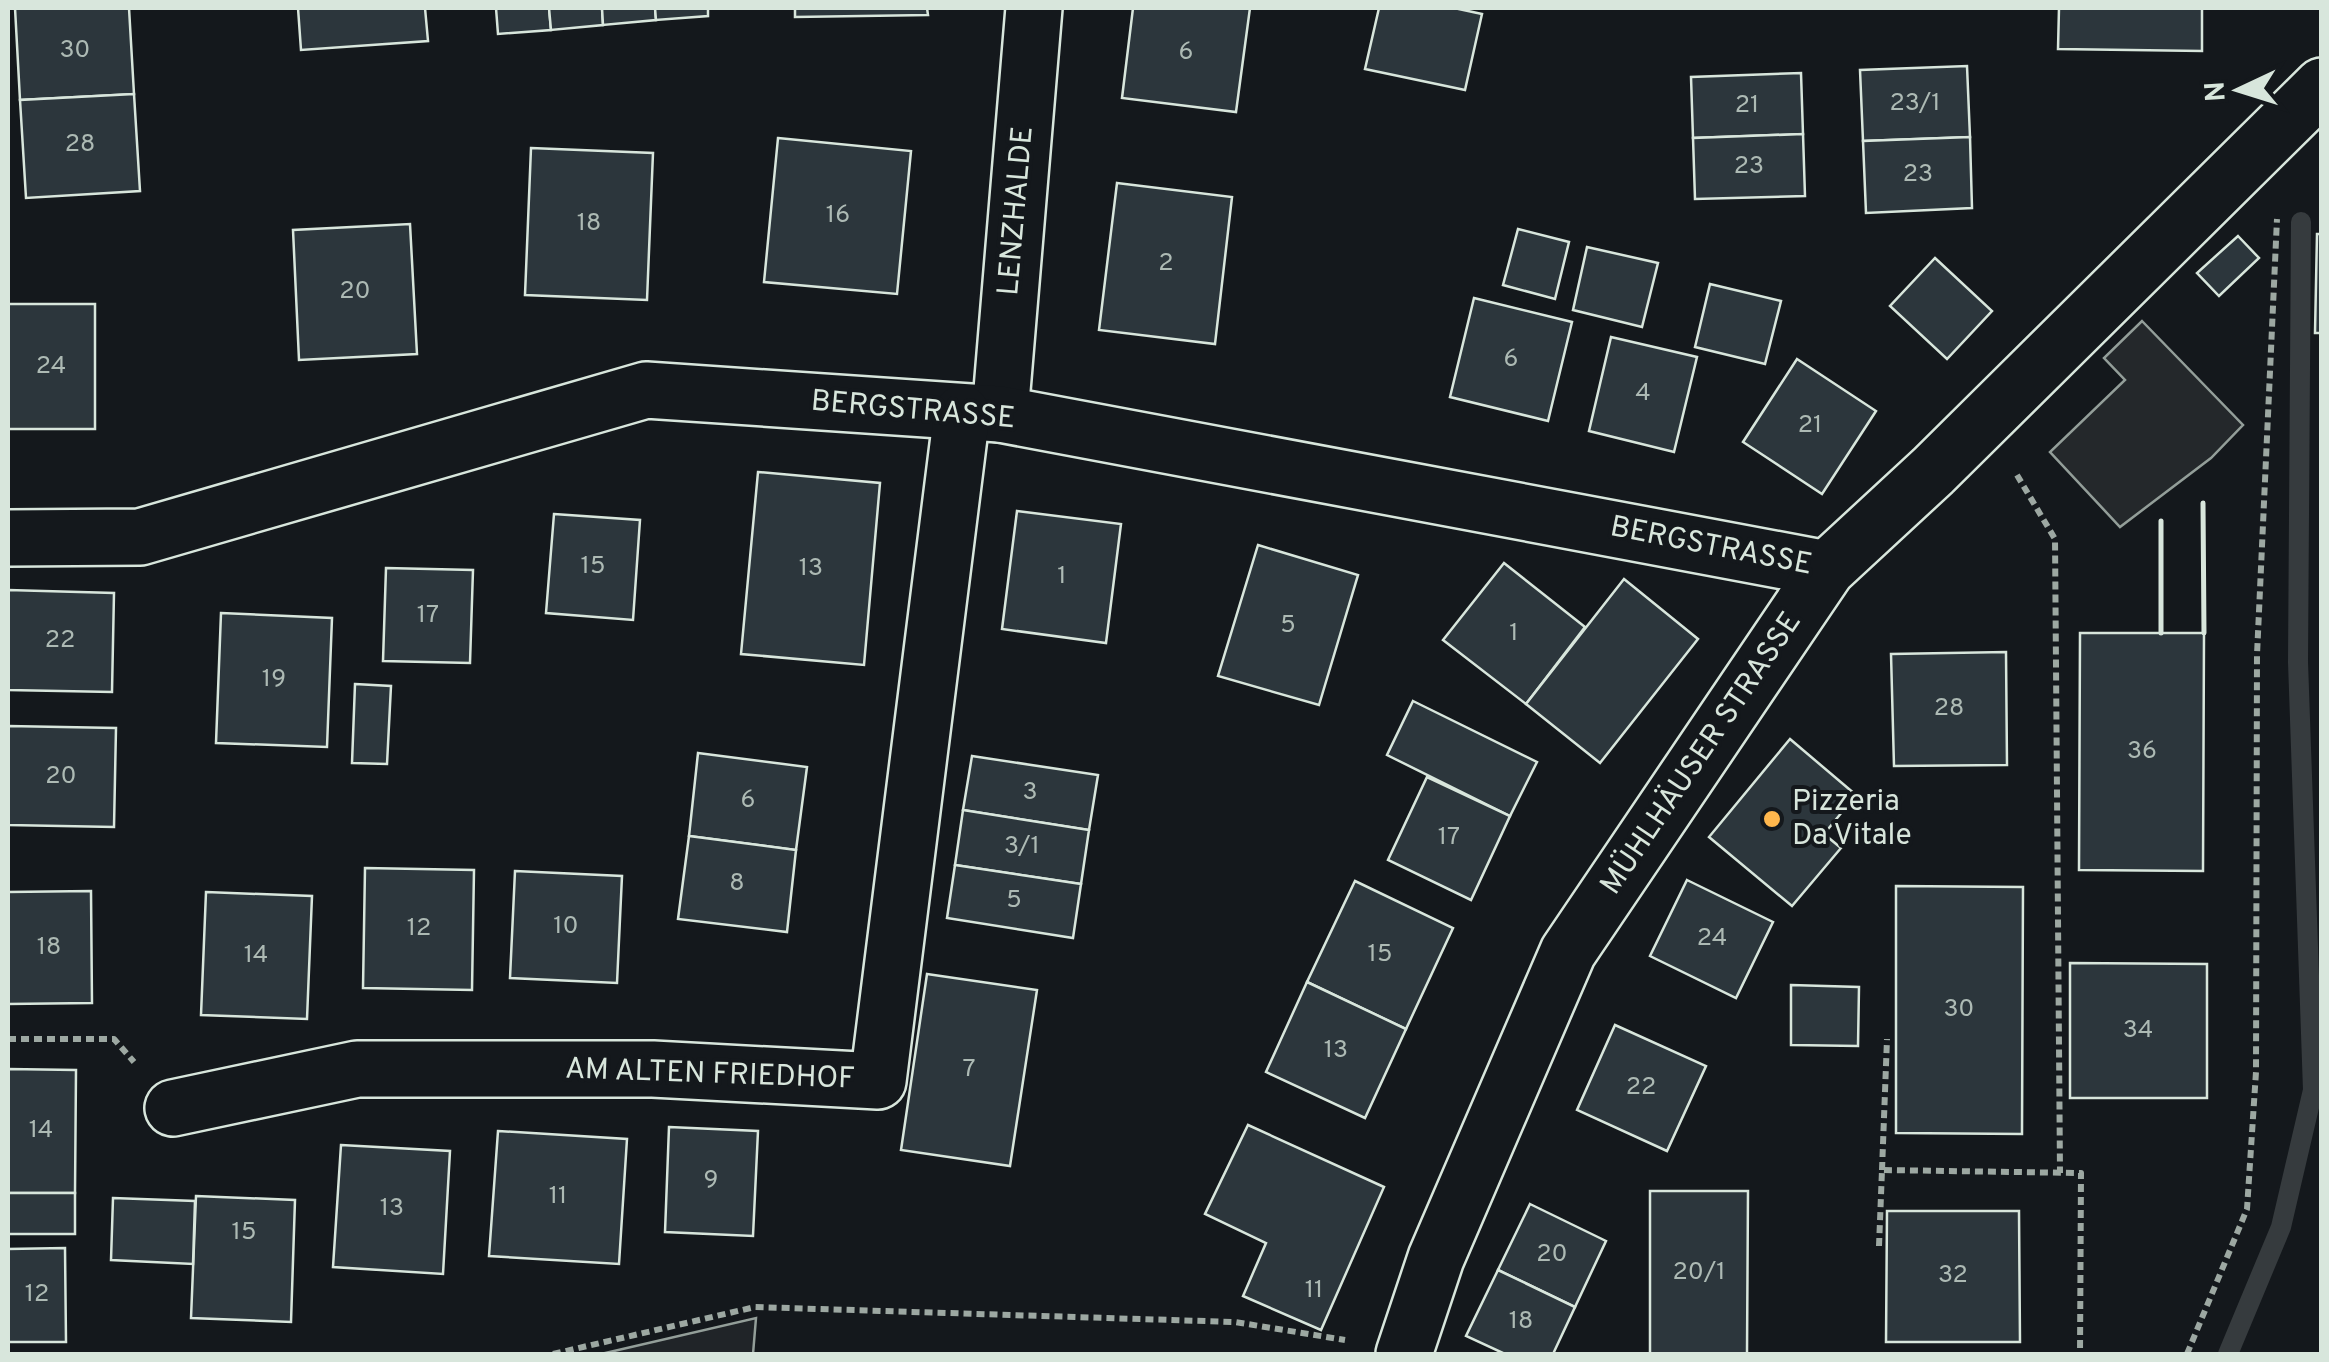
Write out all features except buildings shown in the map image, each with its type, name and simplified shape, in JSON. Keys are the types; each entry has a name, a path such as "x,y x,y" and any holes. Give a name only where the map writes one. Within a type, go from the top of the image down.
{"street":[{"name":"LENZHALDE","path":"981,414 1034,8"},
{"name":"MÜHLHÄUSER STRASSE","path":"1405,1352 1436,1258 1568,952 1827,569 2322,86"},
{"name":"BERGSTRASSE","path":"8,538 140,537 646,390 981,414 1827,569"},
{"name":"AM ALTEN FRIEDHOF","path":"173,1108 357,1069 653,1069 878,1081 981,414"}],"path":[{"path":"2187,1354 2247,1209 2256,1072 2257,655 2278,186 2257,150"},
{"path":"1985,419 2055,539 2060,1173"},
{"path":"8,1039 114,1039 173,1108"},
{"path":"1878,1246 1887,1039"},
{"path":"1882,1170 2081,1173 2080,1354"},
{"path":"554,1354 754,1308 1235,1322 1405,1352"}],"shaded area":[{"path":"2142,321 2243,425 2211,458 2120,527 2050,452 2125,380 2104,358"},
{"path":"756,1318 753,1354 601,1354"}],"waterway":[{"path":"2228,1354 2281,1227 2313,1090 2298,662 2301,222"}],"wall":[{"path":"2203,503 2204,633"},
{"path":"2161,521 2161,633"}],"place":[{"name":"Pizzeria Da Vitale","path":"1772,819"}]}
